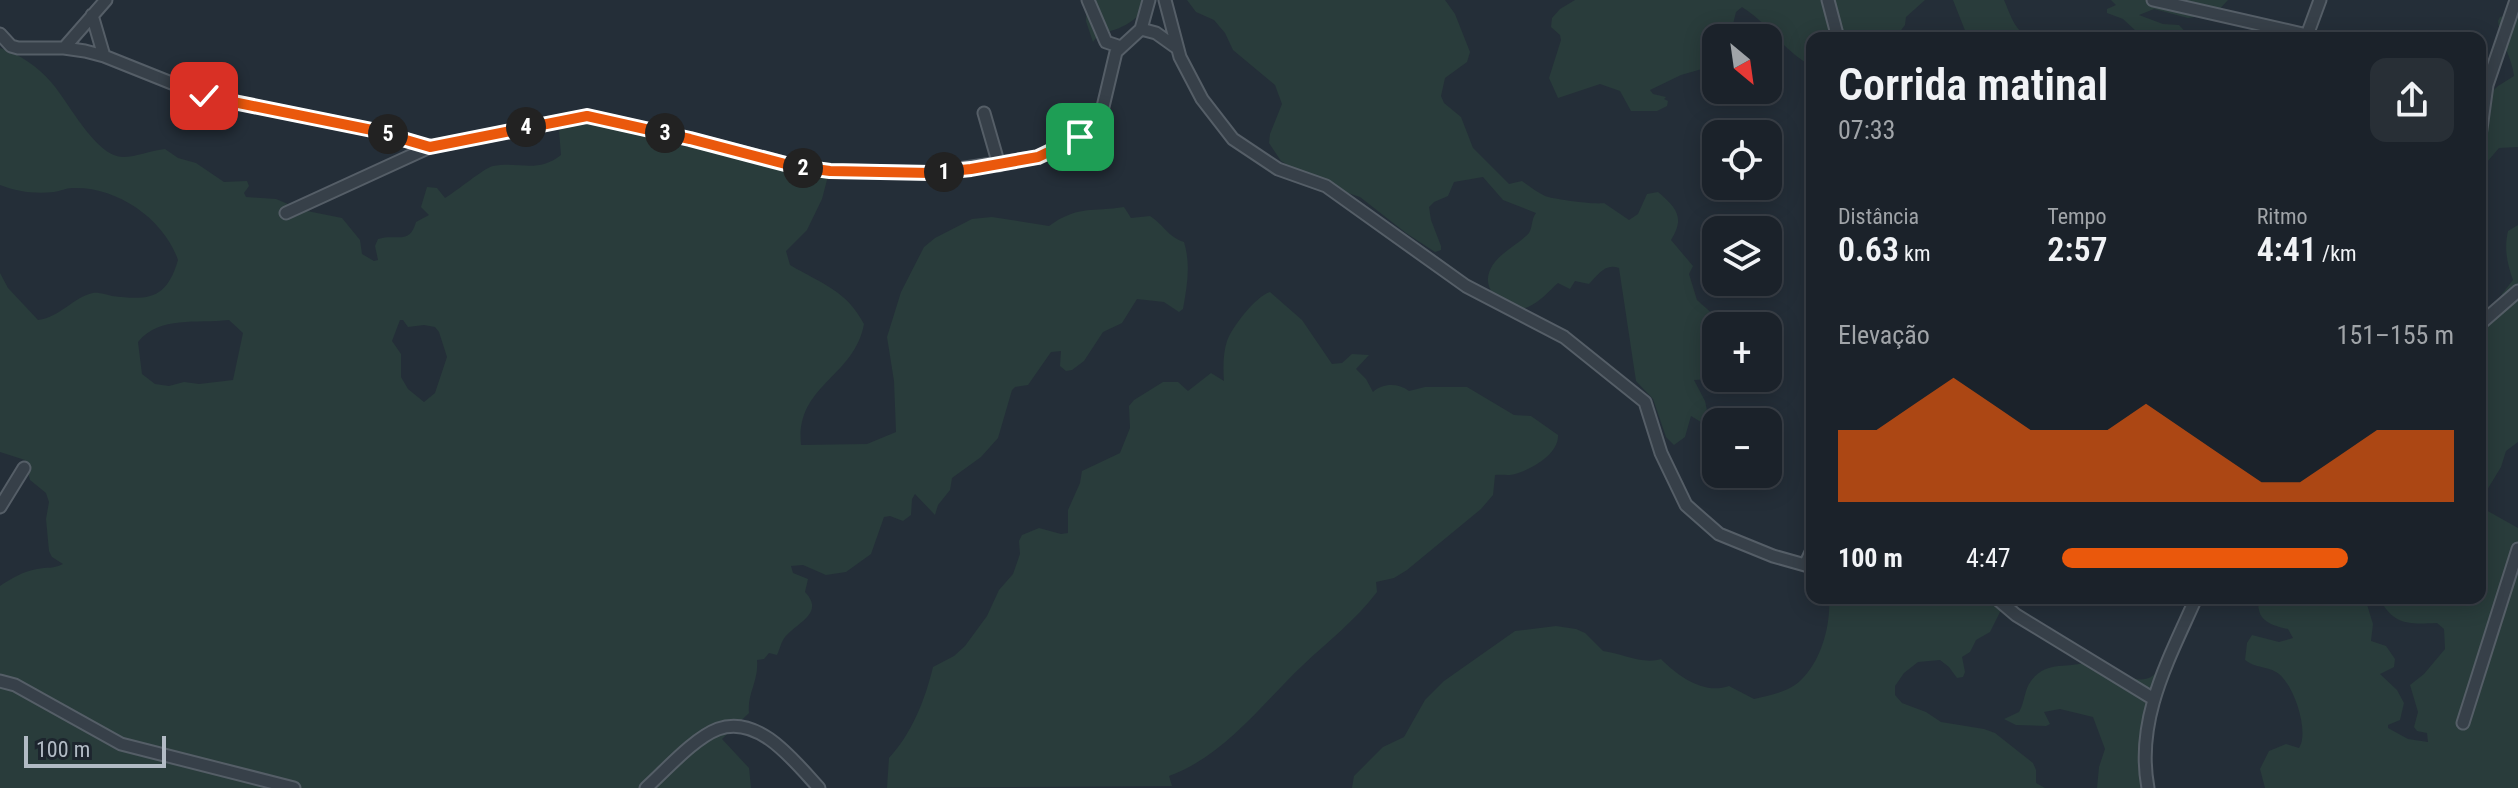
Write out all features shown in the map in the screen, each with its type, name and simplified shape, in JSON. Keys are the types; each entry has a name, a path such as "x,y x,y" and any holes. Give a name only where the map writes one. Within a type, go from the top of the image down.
{"street":[{"path":"64,48 106,0"},
{"path":"1088,0 1106,42 1121,47"},
{"path":"286,213 430,147 587,116 811,170 931,173 1038,157 1071,142 1093,126 1102,111 1116,52 1141,29 1149,0"},
{"path":"1165,0 1177,48 1202,99 1233,139 1278,169 1326,186 1466,286 1564,337 1645,402 1661,453 1686,505 1719,534 1806,565"},
{"path":"1828,0 1836,32"},
{"path":"2153,0 2290,32"},
{"path":"2308,32 2320,0"},
{"path":"2486,92 2516,0"},
{"path":"92,15 104,56"},
{"path":"1141,29 1156,33 1177,48"},
{"path":"0,34 11,46 64,48 104,56 204,96 372,130 430,147"},
{"path":"984,113 999,165"},
{"path":"1071,142 1066,129 1074,120"},
{"path":"2486,319 2518,291"},
{"path":"0,507 24,468"},
{"path":"2463,723 2518,549"},
{"path":"2003,604 2152,698"},
{"path":"2148,788 2147,729 2152,698 2193,604"},
{"path":"0,681 15,685 121,744 294,788"},
{"path":"646,788 703,737 718,729 732,727 744,728 773,741 819,788"}],"green space":[{"path":"1087,0 1151,0 1129,23 1099,34 1093,42 1086,21"},
{"path":"1187,0 1445,0 1455,14 1470,52 1467,62 1445,78 1441,96 1444,103 1461,117 1473,148 1509,184 1522,181 1549,197 1604,203 1629,220 1638,214 1647,194 1658,192 1674,208 1678,225 1671,240 1693,266 1689,274 1697,300 1710,312 1702,312 1702,380 1694,380 1706,408 1702,408 1702,421 1691,416 1685,437 1674,445 1666,437 1653,399 1636,381 1619,268 1606,268 1589,284 1575,281 1570,289 1558,283 1528,307 1506,305 1490,288 1489,273 1501,256 1529,233 1536,213 1503,200 1483,177 1454,182 1448,196 1429,207 1441,246 1441,250 1435,252 1360,197 1318,183 1281,161 1269,143 1282,104 1275,85 1233,50 1214,20 1196,12"},
{"path":"1575,0 1925,0 1906,17 1900,32 1806,32 1806,63 1782,43 1782,24 1763,24 1742,7 1736,12 1733,24 1702,24 1702,69 1650,90 1668,101 1667,106 1657,111 1631,111 1620,91 1600,84 1558,98 1549,78 1561,40 1551,27 1552,18"},
{"path":"1953,0 2004,0 2022,32 1978,32 1966,32"},
{"path":"2111,0 2228,0 2215,14 2188,18 2154,9 2139,15 2163,24 2179,25 2185,32 2137,32 2123,19 2107,13 2107,9 2116,5"},
{"path":"2510,0 2518,0 2518,147 2499,148 2487,162 2486,98 2514,76 2498,21 2500,17 2512,14"},
{"path":"0,48 21,57 40,71 83,127 113,155 128,157 165,149 178,158 196,163 224,182 247,181 246,197 276,199 302,210 342,218 360,240 362,254 374,261 378,260 375,246 378,239 406,236 416,222 429,215 421,207 427,187 437,188 445,198 493,166 536,166 552,161 561,155 559,131 587,115 606,113 682,146 792,161 828,176 822,199 807,230 786,251 790,265 841,295 864,324 849,357 807,408 801,445 867,444 896,432 894,381 887,337 901,292 924,247 972,219 992,217 1049,226 1077,212 1124,207 1131,218 1150,216 1184,242 1188,276 1183,309 1179,312 1164,302 1137,299 1122,323 1103,332 1084,361 1072,370 1066,371 1060,366 1061,351 1051,352 1028,385 1012,390 998,438 981,457 952,478 950,490 938,505 935,515 915,494 911,515 903,521 884,517 871,554 846,572 826,575 803,565 791,566 793,573 808,579 805,592 810,599 811,612 785,637 777,655 769,653 764,659 757,660 749,713 722,739 749,768 751,788 0,788 0,586 27,572 63,564 49,551 46,519 49,502 46,493 30,480 25,460 0,452 0,273 8,288 38,320 93,293 137,298 155,294 168,282 178,260 162,231 122,199 89,189 33,193 0,185","holes":["229,320 243,333 233,380 199,384 184,382 169,386 155,384 142,374 138,342 147,333 180,322","400,320 408,327 435,327 447,357 435,393 424,402 408,389 401,377 401,354 392,341"]},
{"path":"2518,225 2518,442 2506,451 2501,467 2486,492 2486,315 2494,313 2502,294 2513,280 2507,256 2508,231"},
{"path":"1270,292 1302,320 1332,364 1342,363 1352,354 1369,355 1356,369 1373,392 1391,385 1409,391 1425,387 1467,387 1514,415 1531,416 1558,435 1554,448 1543,460 1529,468 1512,475 1495,475 1493,495 1481,509 1407,570 1394,578 1376,582 1377,592 1350,622 1224,743 1189,767 1169,776 1172,786 887,788 889,758 917,716 933,667 965,646 987,616 999,590 1013,574 1022,535 1039,528 1068,533 1068,510 1082,471 1120,453 1130,428 1129,406 1134,400 1163,382 1178,382 1188,391 1211,373 1224,381 1224,356 1230,335 1252,306"},
{"path":"2486,510 2518,528 2518,788 2265,788 2260,769 2269,751 2286,744 2299,748 2302,731 2294,696 2282,677 2245,660 2247,643 2252,635 2279,642 2293,638 2288,629 2265,620 2258,604 2367,604 2373,624 2371,641 2386,646 2395,659 2394,667 2380,674 2397,690 2404,703 2400,720 2388,725 2388,728 2408,739 2428,742 2427,733 2414,727 2418,712 2410,685 2445,649 2444,629 2437,623 2403,621 2390,614 2383,604 2486,604"},
{"path":"1829,604 2004,604 2007,607 2000,612 1990,632 1976,640 1970,652 1962,657 1963,677 1957,678 1940,660 1918,662 1904,673 1895,686 1895,695 1902,703 1926,712 1941,722 1995,733 2033,763 2036,783 2045,788 1352,788 1354,776 1383,747 1404,737 1425,700 1444,681 1515,631 1556,626 1576,629 1585,633 1603,651 1639,660 1661,659 1675,672 1701,686 1729,686 1754,699 1779,692 1801,680 1814,663 1828,620"},
{"path":"2175,646 2155,708 2150,788 2097,788 2105,749 2093,717 2060,709 2044,712 2050,724 2046,726 2016,725 2004,719 2019,712 2029,685 2037,674 2051,667 2089,661 2129,677 2144,679 2158,671"}],"route":[{"path":"204,96 372,130 430,147 587,116 793,166 830,171 931,173 971,169 1038,157 1080,137"}]}
